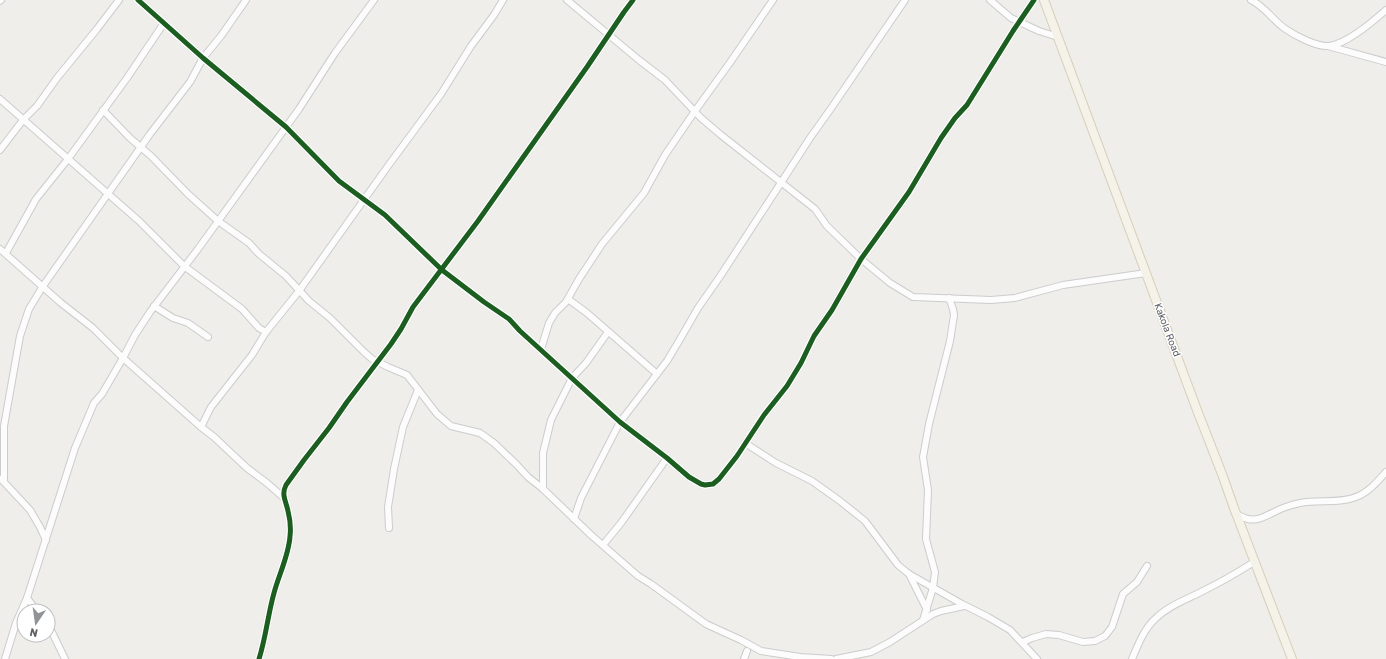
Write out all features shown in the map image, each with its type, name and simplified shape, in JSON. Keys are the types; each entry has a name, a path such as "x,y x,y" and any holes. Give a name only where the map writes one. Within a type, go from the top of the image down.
{"main road":[{"name":"Kakola Road","path":"1044,0 1254,562 1292,659"}],"street":[{"path":"0,150 23,120 37,106 56,78 119,0"},
{"path":"138,0 203,58 286,127 339,181 385,215 442,270 484,302 510,319 520,331 620,422 696,482 705,485 710,485 719,479 764,415 787,386 801,363 807,348 832,310 861,259 909,192 955,118 967,105 1019,21 1034,0"},
{"path":"46,540 30,510 2,480 4,426 20,336 29,309 43,286 107,194 163,115 190,82 203,58 221,36 246,0"},
{"path":"5,659 16,623 27,598 71,460 94,404 102,394 135,335 154,306 299,109 335,53 374,0"},
{"path":"201,427 211,408 252,355 266,332 299,290 442,94 471,46 503,0"},
{"path":"568,0 665,80 701,118 716,131 815,209 822,222 861,259 890,283 913,297 991,300 1015,298 1063,285 1146,273"},
{"path":"260,659 274,593 290,544 290,525 288,510 284,498 284,489 291,477 378,362 401,329 413,307 442,270 561,104 633,0"},
{"path":"541,349 552,318 568,299 579,278 602,244 644,192 665,155 773,0"},
{"path":"574,519 581,498 620,422 657,374 707,294 721,275 810,138 905,0"},
{"path":"990,0 1005,13 1019,21 1038,31 1058,37"},
{"path":"1251,0 1260,5 1284,28 1300,38 1317,44 1386,62"},
{"path":"1328,46 1341,43 1354,36 1386,10"},
{"path":"6,253 36,199 127,78 164,23"},
{"path":"0,99 139,221 184,266 242,309 259,328 266,332"},
{"path":"103,110 188,194 218,220 249,243 259,254 286,276 364,352 388,368 407,375 437,414 451,426 480,433 485,436 603,546 638,576 706,624 741,640 753,648 761,651 800,657 831,659"},
{"path":"0,249 61,303 93,328 123,358 214,437 247,468 284,498"},
{"path":"923,620 933,588 935,572 926,539 928,490 923,457 929,424 950,341 954,315 949,298"},
{"path":"568,299 587,313 657,374"},
{"path":"154,306 173,318 188,323 208,337"},
{"path":"543,489 542,465 551,420 572,378 586,363 608,332"},
{"path":"389,528 388,507 401,434 404,421 418,390"},
{"path":"745,443 776,463 812,481 859,516 869,526 898,565 909,574 964,606 1010,630 1037,659"},
{"path":"603,546 667,458"},
{"path":"1236,514 1249,519 1260,518 1301,502 1354,498 1362,494 1386,472"},
{"path":"1132,659 1141,639 1160,614 1254,562"},
{"path":"1022,642 1046,634 1059,635 1083,642 1095,641 1105,636 1112,627 1123,594 1137,582 1147,566"},
{"path":"909,574 916,592 926,610"},
{"path":"27,598 31,603"},
{"path":"836,659 871,652 923,620 941,611 964,606"},
{"path":"56,640 65,659"},
{"path":"744,659 748,651"},
{"path":"864,654 870,659"}],"cycle path":[{"path":"138,0 203,58 286,127 339,181 385,215 442,270 509,319 520,331 620,422 689,477 705,485 713,484 719,479 737,456 764,415 787,386 801,363 814,336 832,310 861,259 909,192 941,138 955,118 967,105 1034,0"},
{"path":"259,659 272,601 289,543 290,520 284,495 286,485 391,344 413,307 478,221 633,0"}]}
